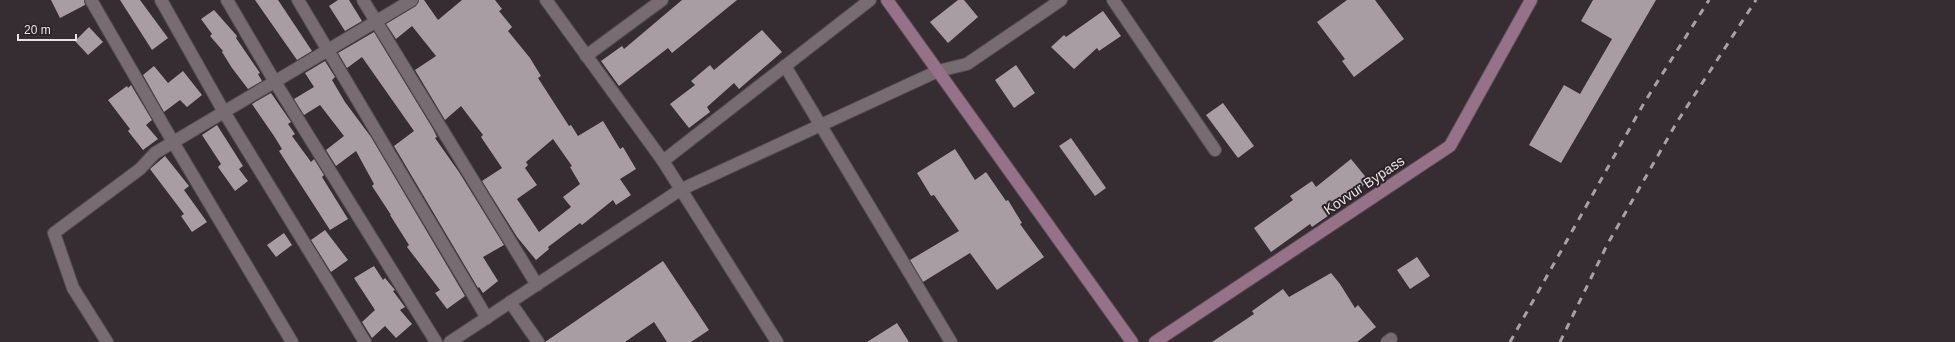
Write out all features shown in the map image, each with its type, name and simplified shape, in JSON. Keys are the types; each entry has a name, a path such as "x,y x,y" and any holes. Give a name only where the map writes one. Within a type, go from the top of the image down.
{"street":[{"path":"91,0 173,142 292,342"},
{"path":"161,0 224,112 365,342"},
{"path":"227,0 275,82 436,342"},
{"path":"298,0 487,318"},
{"path":"363,0 375,22 537,284"},
{"path":"107,342 73,288 54,233 140,169 155,153 412,0"},
{"path":"546,0 662,161 777,342"},
{"path":"586,56 662,0"},
{"path":"662,161 870,0"},
{"path":"887,0 1132,342"},
{"path":"450,342 680,190 938,71 967,64 1061,0"},
{"path":"1113,0 1215,150"},
{"name":"Kovvur Bypass","path":"1155,342 1450,146 1531,0"},
{"path":"785,66 951,342"},
{"path":"510,302 538,342"}],"building":[{"path":"51,0 84,0 85,5 60,18"},
{"path":"120,0 140,0 168,38 152,50"},
{"path":"255,0 278,0 312,51 297,60"},
{"path":"338,0 349,0 362,21 345,31 329,6"},
{"path":"419,0 424,0 438,20 462,0 495,0 502,9 499,11 512,27 508,31 530,58 541,76 538,78 569,126 571,125 578,136 603,121 620,149 623,147 636,169 620,179 631,195 616,205 613,200 582,225 580,223 548,247 549,249 536,260 517,237 482,181 502,168 481,137 483,135 461,106 445,120 415,70 436,56 412,26 396,39 386,24 416,6","holes":["553,139 572,166 570,167 580,184 563,197 571,207 539,232 517,199 537,185 525,168 528,165 526,162"]},
{"path":"682,0 737,0 672,53 668,48 619,86 601,61 622,46 624,49"},
{"path":"958,0 964,0 978,17 948,43 930,22"},
{"path":"1347,0 1375,0 1404,39 1354,77 1342,61 1345,59 1317,22"},
{"path":"1593,0 1656,0 1561,163 1529,145 1564,85 1580,94 1612,39 1581,21"},
{"path":"214,10 237,36 236,38 260,73 258,74 262,81 248,89 232,68 222,52 223,51 210,36 212,34 201,19"},
{"path":"1103,11 1121,36 1099,51 1097,48 1074,69 1051,47 1064,35 1066,37"},
{"path":"89,27 103,42 88,55 75,41"},
{"path":"762,30 782,52 739,89 734,83 707,107 710,112 689,128 670,104 695,85 691,81 710,65 714,70"},
{"path":"374,32 433,129 437,137 435,138 459,172 504,245 483,257 498,281 483,293 479,287 478,288 394,146 414,131 362,57 347,68 338,53"},
{"path":"325,61 335,77 332,80 345,102 371,137 465,296 447,309 435,293 440,290 407,247 409,245 372,186 374,184 356,151 336,166 326,150 344,136 320,105 304,115 294,99 314,87 305,73"},
{"path":"1016,65 1035,93 1014,108 995,80"},
{"path":"154,66 168,83 183,71 202,95 187,107 180,100 164,112 143,75"},
{"path":"131,85 152,120 146,125 158,139 143,150 128,131 130,129 108,100 127,86 128,88"},
{"path":"271,93 291,122 288,124 295,134 292,136 311,162 314,159 324,175 322,177 348,219 330,230 279,151 282,149 274,136 252,104"},
{"path":"1223,103 1254,146 1238,158 1206,115"},
{"path":"217,125 243,166 239,169 248,181 235,191 218,167 221,164 202,135"},
{"path":"1071,138 1106,188 1095,196 1059,146"},
{"path":"955,149 975,180 986,172 1006,201 1008,200 1022,223 1020,224 1044,257 997,290 970,253 923,282 910,260 959,231 934,195 931,196 917,173"},
{"path":"165,156 189,186 184,190 207,222 192,232 181,216 184,214 150,169"},
{"path":"1351,159 1369,181 1335,211 1312,227 1310,224 1271,252 1254,228 1293,200 1290,196 1312,181 1316,187"},
{"path":"325,230 348,260 331,272 311,240"},
{"path":"284,233 292,245 276,257 267,245"},
{"path":"1417,257 1430,276 1410,289 1397,270"},
{"path":"663,261 709,330 691,342 667,342 654,322 625,342 545,342"},
{"path":"374,266 383,280 385,278 395,290 393,291 405,307 400,310 412,324 396,338 385,326 372,338 362,322 375,310 354,278"},
{"path":"1331,273 1340,284 1355,308 1358,305 1376,327 1357,342 1212,342 1254,314 1252,311 1283,289 1289,297"},
{"path":"897,323 909,342 867,342"}],"railway":[{"path":"1510,342 1644,103 1709,0"},
{"path":"1560,342 1607,245 1677,122 1756,0"}]}
